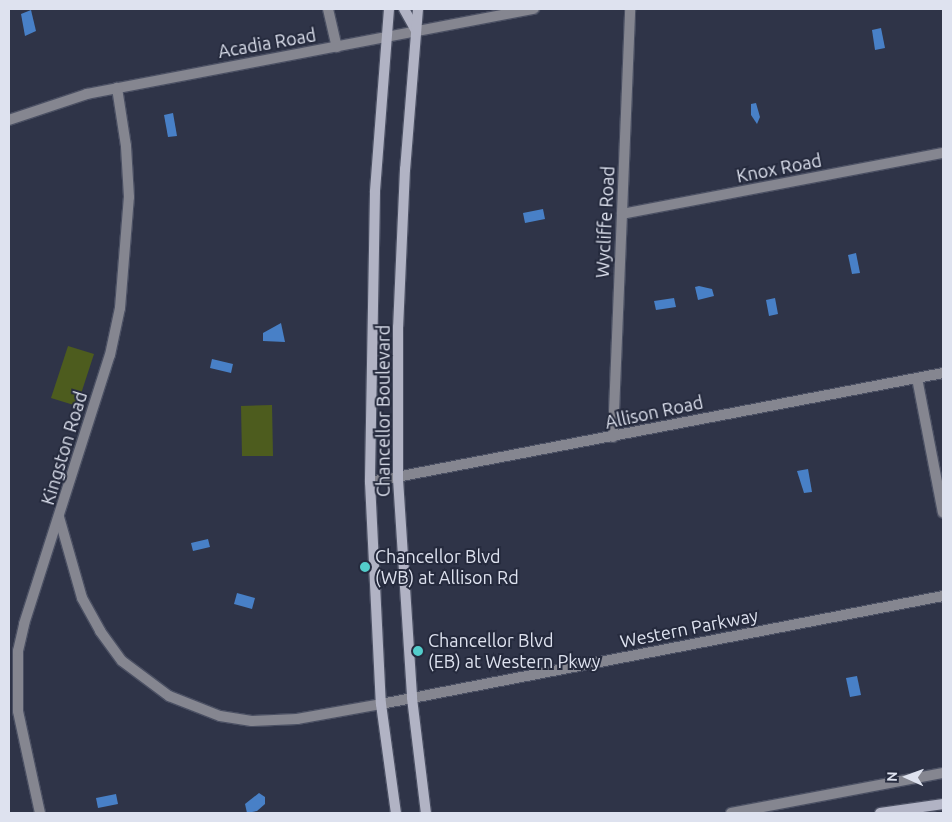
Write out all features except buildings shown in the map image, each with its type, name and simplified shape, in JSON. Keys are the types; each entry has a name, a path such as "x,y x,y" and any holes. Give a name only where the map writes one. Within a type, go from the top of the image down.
{"main road":[{"name":"Chancellor Boulevard","path":"389,9 373,246 370,482 381,704 396,813"},
{"path":"404,9 416,31"},
{"name":"Chancellor Boulevard","path":"418,9 398,317 398,479 412,698 426,813"},
{"path":"880,813 943,804"}],"street":[{"path":"328,9 337,47"},
{"name":"Acadia Road","path":"9,120 53,104 117,88 534,9"},
{"name":"Wycliffe Road","path":"614,437 630,9"},
{"name":"Kingston Road","path":"40,813 18,711 18,651 24,624 110,355 120,308 128,197 126,146 117,88"},
{"name":"Knox Road","path":"622,214 943,153"},
{"name":"Allison Road","path":"370,482 398,479 943,373"},
{"path":"917,378 943,513"},
{"name":"Western Parkway","path":"59,517 82,598 100,631 122,661 169,696 220,716 252,721 297,719 381,704 943,596"},
{"path":"731,813 943,773"}],"green space":[{"path":"68,346 94,354 77,406 51,398"},
{"path":"272,405 273,456 242,456 241,406"}],"water":[{"path":"31,10 36,31 25,36 21,14"},
{"path":"881,28 885,48 875,50 872,30"},
{"path":"756,103 760,117 757,124 751,115 751,104"},
{"path":"173,113 177,136 168,137 164,115"},
{"path":"543,209 545,219 525,223 523,213"},
{"path":"856,253 860,273 852,274 848,255"},
{"path":"695,287 712,289 714,296 698,300"},
{"path":"674,298 676,307 656,310 654,301"},
{"path":"775,298 778,314 769,316 766,300"},
{"path":"281,323 285,342 263,341 263,333"},
{"path":"212,359 233,364 231,373 210,368"},
{"path":"808,469 812,492 804,493 797,471"},
{"path":"208,539 210,547 193,551 191,543"},
{"path":"237,593 255,598 252,609 234,604"},
{"path":"857,676 861,695 850,697 846,678"},
{"path":"259,793 265,797 265,804 257,811 247,813 245,804"},
{"path":"116,794 118,804 98,808 96,798"}],"place":[{"name":"Chancellor Blvd (WB) at Allison Rd","path":"365,567"},
{"name":"Chancellor Blvd (EB) at Western Pkwy","path":"418,651"}]}
